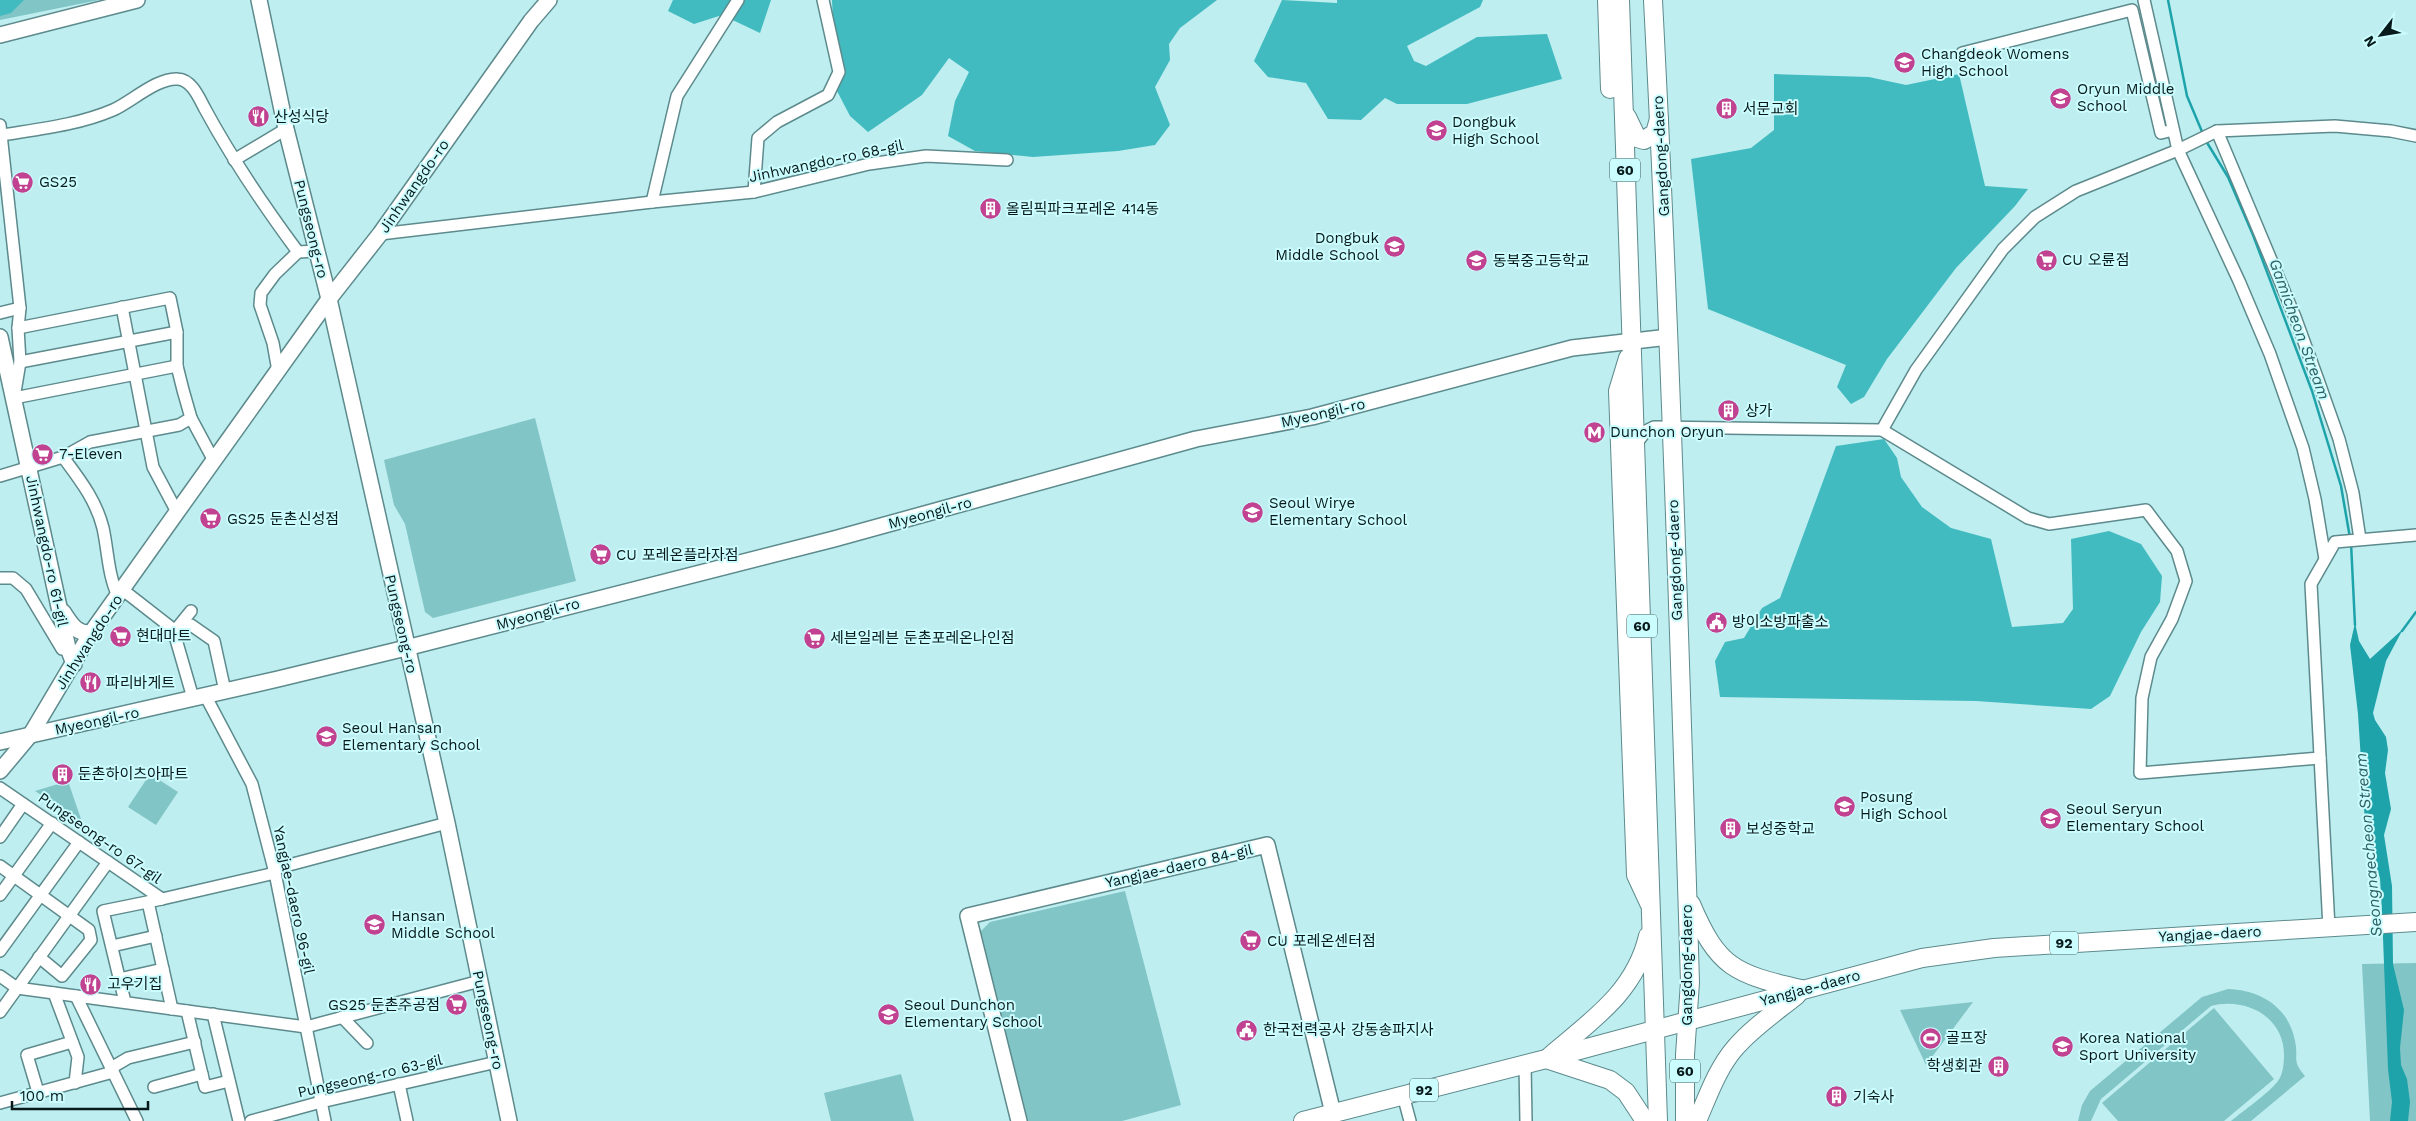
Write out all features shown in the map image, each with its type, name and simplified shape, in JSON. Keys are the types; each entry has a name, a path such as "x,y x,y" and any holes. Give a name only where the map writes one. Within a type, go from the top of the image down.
{"main road":[{"path":"0,35 138,0"},
{"name":"Pungseong-ro","path":"260,0 286,128 329,299 406,648 447,823 509,1121"},
{"name":"Jinhwangdo-ro","path":"0,771 31,734 91,633 177,512 329,299 380,234 531,21 549,0"},
{"path":"1607,0 1611,103 1625,168"},
{"name":"Gangdong-daero","path":"1620,0 1658,1121"},
{"name":"Gangdong-daero","path":"1653,0 1669,337 1670,429 1690,982 1685,1055 1686,1121"},
{"path":"1623,107 1637,138 1644,140 1650,138 1655,133 1659,119"},
{"path":"322,272 352,270"},
{"name":"Jinhwangdo-ro 61-gil","path":"0,337 30,466 68,648 74,664"},
{"name":"Myeongil-ro","path":"0,742 406,648 839,537 1196,439 1324,414 1572,348 1669,337"},
{"path":"1546,1059 1599,1015 1620,994 1640,964 1652,912 1636,875 1618,392 1633,340"},
{"path":"59,607 77,631 83,634 91,633"},
{"name":"Yangjae-daero 84-gil","path":"1018,1121 968,916 1267,845 1334,1113"},
{"path":"1687,894 1704,935 1721,956 1735,967 1756,978 1804,990"},
{"name":"92","path":"2329,928 2416,922"},
{"name":"Yangjae-daero","path":"1303,1121 1546,1059 1922,958 1994,948 2329,928"},
{"path":"1697,1121 1717,1075 1734,1049 1752,1031 1804,990"},
{"path":"1546,1059 1610,1080 1626,1092 1645,1121"}],"street":[{"path":"652,202 677,96 738,0"},
{"path":"754,192 758,138 777,122 828,95 839,72 823,0"},
{"path":"2144,0 2178,150 2239,281 2273,363 2303,448 2315,499 2325,559"},
{"path":"1962,53 2132,10 2161,133 2173,130"},
{"path":"1,130 78,122 114,110 163,82 179,79 185,81 195,92 234,160 298,252"},
{"path":"1882,430 1916,370 1958,309 2004,249 2035,217 2076,191 2190,145 2217,131 2335,126 2416,136"},
{"path":"234,160 286,128"},
{"name":"Jinhwangdo-ro 61-gil","path":"1,130 20,308 18,328 20,362 14,398"},
{"path":"2217,131 2295,317 2330,414 2353,493 2360,539"},
{"name":"Jinhwangdo-ro 68-gil","path":"380,234 754,192 869,164 926,156 1007,160"},
{"path":"278,371 273,343 260,305 261,293 275,274 298,252 317,251"},
{"path":"18,328 170,298 177,332 178,366 191,418 214,461"},
{"path":"122,307 153,468 177,512"},
{"path":"0,313 20,308"},
{"path":"20,362 177,332"},
{"path":"14,398 178,366"},
{"name":"Jinhwangdo-ro 61-gil","path":"0,476 63,457 90,442 179,425 191,418"},
{"path":"1635,445 1646,431 1654,427 1670,429 1882,430 2028,518 2049,524 2146,510 2177,551 2186,581 2172,619 2151,657 2142,698 2140,773 2320,758"},
{"path":"63,457 93,499 102,526 112,584 120,593 176,628 199,696"},
{"path":"2329,928 2311,584 2335,542 2416,535"},
{"path":"0,578 5,577 20,582 62,649 68,648"},
{"path":"176,628 191,611"},
{"path":"176,628 191,626 214,641 225,691"},
{"name":"Yangjae-daero 96-gil","path":"199,696 252,784 275,871 325,1121"},
{"name":"Pungseong-ro 67-gil","path":"0,788 162,899 275,871 447,823"},
{"path":"0,838 24,804"},
{"path":"0,895 52,823"},
{"path":"0,951 79,842"},
{"path":"0,1012 108,862"},
{"path":"0,866 89,930 91,940 62,976 39,957"},
{"path":"125,1002 103,911 162,899"},
{"path":"148,902 172,1009"},
{"path":"89,930 106,924"},
{"path":"112,946 156,936"},
{"path":"120,979 163,969"},
{"path":"0,976 17,988 306,1027 480,981"},
{"path":"54,993 78,1057 75,1083"},
{"path":"76,996 138,1121"},
{"path":"188,1011 205,1087 229,1081"},
{"path":"213,1014 239,1121"},
{"path":"342,1017 367,1043"},
{"path":"38,1092 27,1055 72,1042"},
{"path":"0,1102 75,1083 112,1070 128,1058 195,1042"},
{"name":"Pungseong-ro 63-gil","path":"251,1121 321,1102 497,1062"},
{"path":"1525,1064 1526,1121"},
{"path":"154,1087 202,1074"},
{"path":"399,1084 407,1121"},
{"path":"1404,1095 1410,1121"}],"shaded area":[{"path":"0,0 99,0 0,20"},
{"path":"0,0 24,0 11,13 0,16"},
{"path":"673,0 771,0 760,33 722,15 694,24 668,11"},
{"path":"832,0 1217,0 1180,28 1169,44 1170,60 1155,87 1170,125 1155,145 1118,151 1033,157 975,151 948,136 955,101 969,72 949,58 922,95 868,132 850,116 836,89 843,61 833,22"},
{"path":"1282,0 1337,3 1337,0 1483,0 1480,7 1407,46 1414,61 1426,66 1477,37 1547,34 1562,79 1467,104 1397,104 1385,98 1361,120 1328,119 1306,83 1268,77 1254,61"},
{"path":"1774,74 1869,77 1906,85 1959,74 1985,186 2028,189 2015,206 1956,268 1887,359 1864,397 1851,404 1837,387 1846,365 1708,309 1691,159 1751,148 1774,130"},
{"path":"535,418 576,581 433,618 425,612 405,524 394,505 384,460"},
{"path":"1884,439 1897,458 1901,477 1922,507 1951,528 1991,539 2012,627 2063,623 2073,609 2071,539 2109,531 2141,544 2162,576 2160,602 2141,632 2110,696 2091,709 1976,701 1720,697 1715,661 1725,642 1744,638 1762,608 1780,598 1836,446"},
{"name":"Seongnaecheon Stream","path":"2355,623 2359,641 2370,659 2403,629 2386,661 2373,713 2375,720 2386,737 2388,750 2385,773 2391,809 2384,835 2392,886 2393,964 2404,1010 2400,1048 2401,1065 2407,1079 2410,1102 2408,1121 2390,1121 2392,1102 2388,1069 2380,878 2366,838 2358,714 2350,645"},
{"path":"150,774 178,792 156,825 128,807"},
{"path":"68,781 82,822 35,791"},
{"path":"1125,891 1181,1105 1122,1121 1028,1121 980,932 990,922"},
{"path":"2416,963 2416,1121 2370,1121 2362,964"},
{"path":"2228,989 2240,990 2262,997 2280,1010 2292,1029 2297,1063 2305,1076 2251,1121 2231,1121 2278,1081 2281,1075 2284,1055 2282,1041 2270,1020 2260,1012 2237,1004 2211,1006 2101,1099 2091,1121 2078,1121 2082,1105 2090,1091 2202,997"},
{"name":"골프장","path":"1973,1002 1926,1065 1900,1010"},
{"path":"2214,1008 2274,1079 2224,1121 2118,1121 2102,1103"},
{"path":"901,1074 914,1121 831,1121 824,1093"}],"waterway":[{"name":"Gamicheon Stream","path":"2168,0 2187,96 2203,134"},
{"name":"Gamicheon Stream","path":"2206,141 2228,177 2253,235 2312,391 2341,486 2350,538"},
{"name":"Gamicheon Stream","path":"2351,543 2355,625"},
{"name":"Seongnaecheon Stream","path":"2402,631 2416,612"}],"place":[{"name":"Changdeok Womens High School","path":"1905,63"},
{"name":"Oryun Middle School","path":"2061,98"},
{"name":"서문교회","path":"1727,109"},
{"name":"산성식당","path":"258,117"},
{"name":"Dongbuk High School","path":"1436,131"},
{"name":"GS25","path":"23,182"},
{"name":"올림픽파크포레온 414동","path":"990,209"},
{"name":"Dongbuk Middle School","path":"1395,247"},
{"name":"CU 오륜점","path":"2046,260"},
{"name":"동북중고등학교","path":"1477,261"},
{"name":"상가","path":"1729,411"},
{"name":"Dunchon Oryun","path":"1594,432"},
{"name":"7-Eleven","path":"43,454"},
{"name":"Seoul Wirye Elementary School","path":"1253,512"},
{"name":"GS25 둔촌신성점","path":"211,519"},
{"name":"CU 포레온플라자점","path":"600,555"},
{"name":"방이소방파출소","path":"1716,622"},
{"name":"현대마트","path":"120,636"},
{"name":"세븐일레븐 둔촌포레온나인점","path":"814,638"},
{"name":"파리바게트","path":"90,683"},
{"name":"Seoul Hansan Elementary School","path":"326,737"},
{"name":"둔촌하이츠아파트","path":"62,774"},
{"name":"Posung High School","path":"1844,806"},
{"name":"Seoul Seryun Elementary School","path":"2050,818"},
{"name":"보성중학교","path":"1730,829"},
{"name":"Hansan Middle School","path":"375,925"},
{"name":"CU 포레온센터점","path":"1251,941"},
{"name":"고우기집","path":"91,984"},
{"name":"GS25 둔촌주공점","path":"456,1005"},
{"name":"Seoul Dunchon Elementary School","path":"888,1014"},
{"name":"한국전력공사 강동송파지사","path":"1247,1030"},
{"name":"골프장","path":"1930,1038"},
{"name":"Korea National Sport University","path":"2063,1047"},
{"name":"학생회관","path":"1998,1066"},
{"name":"기숙사","path":"1837,1097"}]}
